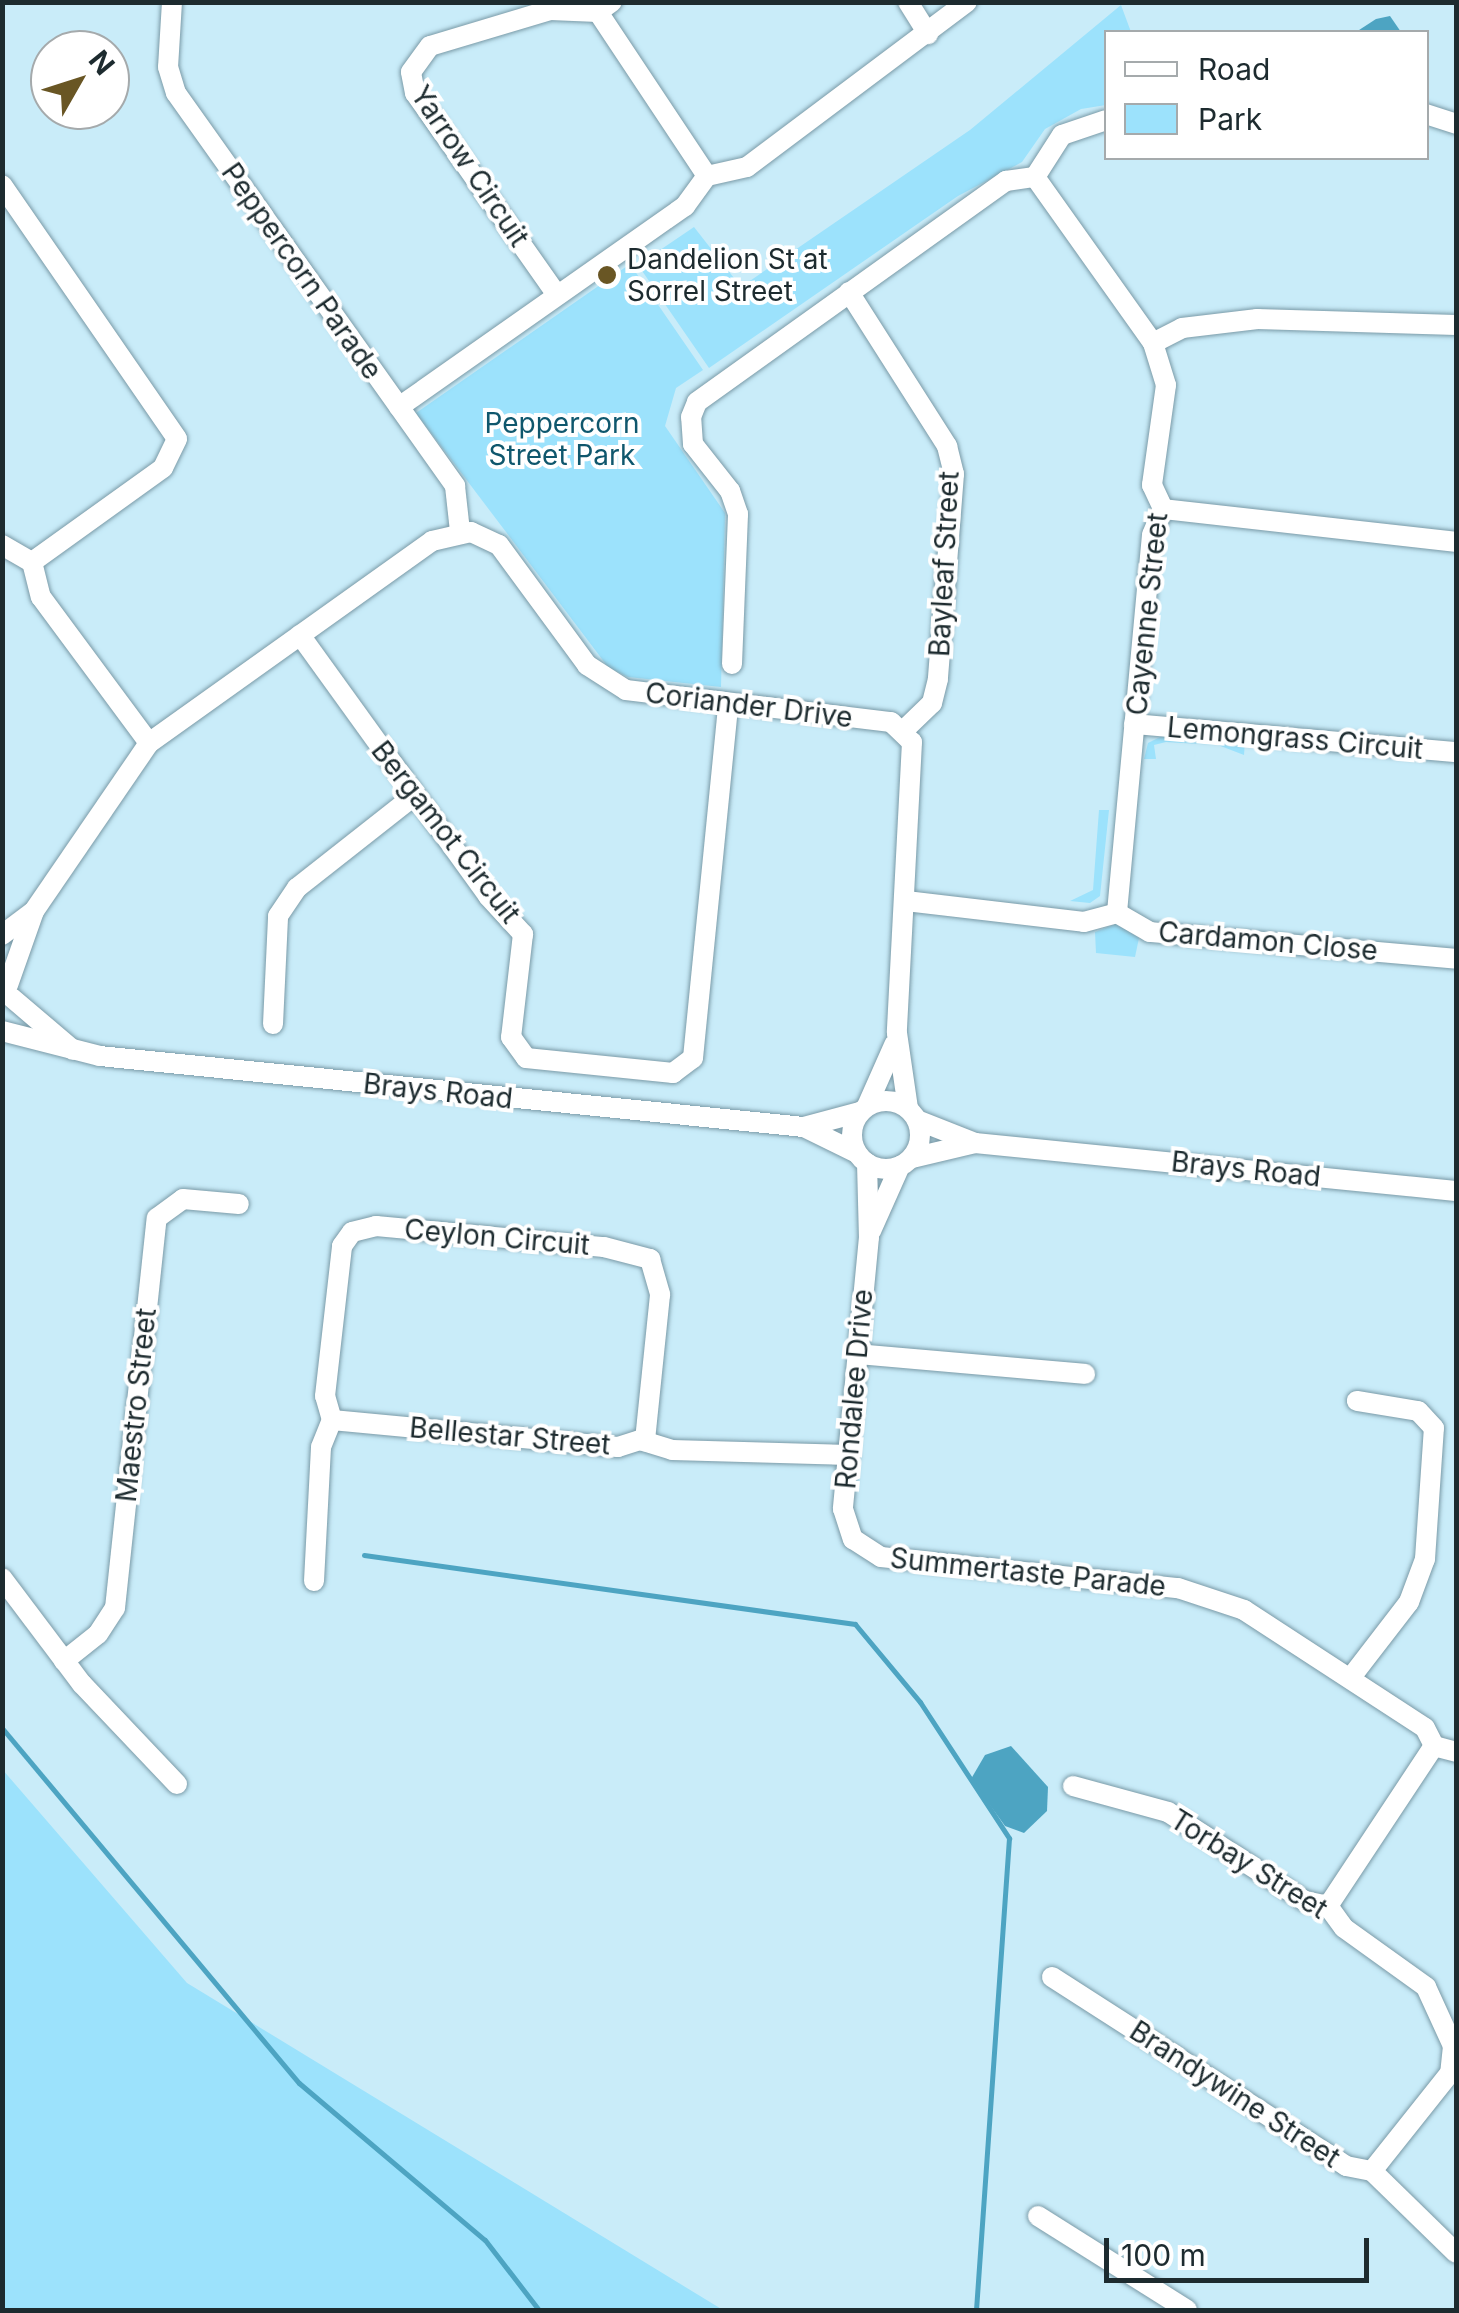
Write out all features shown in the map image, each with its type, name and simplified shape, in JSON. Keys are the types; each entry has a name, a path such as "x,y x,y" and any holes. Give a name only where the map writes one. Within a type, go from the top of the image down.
{"street":[{"name":"Peppercorn Parade","path":"172,2 168,67 176,93 457,491 460,531"},
{"path":"908,2 928,34"},
{"path":"398,406 686,206 707,176 748,166 967,2"},
{"path":"605,7 707,176"},
{"name":"Yarrow Circuit","path":"558,295 415,93 410,72 420,54 436,44 556,9 605,7"},
{"path":"1429,115 1456,124"},
{"path":"732,664 738,514 730,490 694,444 691,416 697,402 1006,181 1034,177 1062,136 1104,121"},
{"name":"Cayenne Street","path":"1034,177 1153,343 1166,385 1152,485 1163,510 1152,535 1117,912"},
{"path":"2,185 177,439 163,468 32,562"},
{"name":"Bayleaf Street","path":"849,292 947,446 954,474 938,679 932,703 903,731"},
{"path":"1153,343 1182,328 1257,319 1456,325"},
{"path":"1163,510 1456,542"},
{"path":"2,1024 8,987 34,911 149,743 432,541 460,531"},
{"name":"Coriander Drive","path":"460,531 499,545 587,665 626,690 728,706 891,722 903,731"},
{"path":"2,545 32,562 41,598 149,743"},
{"name":"Bergamot Circuit","path":"300,636 414,796 524,934 511,1037 526,1058 674,1074 693,1058 728,706"},
{"name":"Lemongrass Circuit","path":"1134,724 1456,752"},
{"path":"897,1034 852,1129 862,1158 906,1162 920,1140 897,1034 914,773 912,742 903,731"},
{"path":"273,1024 278,916 298,888 414,796"},
{"path":"906,901 1084,922 1117,912"},
{"path":"2,936 34,911"},
{"name":"Cardamon Close","path":"1117,912 1150,932 1456,959"},
{"path":"8,987 73,1050"},
{"name":"Brays Road","path":"2,1032 73,1050 804,1127 862,1158"},
{"path":"863,1109 888,1100 913,1114"},
{"name":"Brays Road","path":"804,1127 863,1109"},
{"name":"Brays Road","path":"913,1114 975,1143 1456,1190"},
{"name":"Brays Road","path":"906,1162 975,1143"},
{"name":"Rondalee Drive","path":"854,1539 843,1509 868,1237 862,1158"},
{"name":"Rondalee Drive","path":"868,1237 906,1162"},
{"name":"Maestro Street","path":"64,1662 98,1634 115,1608 156,1218 183,1200 239,1204"},
{"name":"Ceylon Circuit","path":"332,1420 326,1396 342,1246 352,1232 376,1226 604,1247 650,1259 660,1294 645,1441"},
{"path":"857,1354 1085,1374"},
{"path":"1352,1676 1408,1602 1426,1559 1434,1428 1418,1411 1357,1401"},
{"path":"314,1581 322,1447 332,1420"},
{"name":"Bellestar Street","path":"332,1420 618,1447 645,1441 672,1450 849,1455"},
{"name":"Summertaste Parade","path":"854,1539 881,1556 1178,1588 1244,1610 1352,1676 1425,1728 1434,1746"},
{"path":"2,1578 64,1662 177,1784"},
{"path":"1328,1906 1434,1746 1456,1752"},
{"name":"Torbay Street","path":"1073,1786 1168,1812 1305,1901 1328,1906 1344,1928 1426,1987 1453,2046 1450,2073 1372,2171"},
{"name":"Brandywine Street","path":"1052,1977 1346,2166 1372,2171 1456,2253"},
{"path":"1038,2216 1187,2310"}],"green space":[{"path":"1121,5 1130,30 1104,30 1104,105 1081,109 1045,129 1022,162 958,196 709,368 638,265 694,227 741,287 970,130"},
{"name":"Peppercorn Street Park","path":"630,264 703,370 676,388 665,426 725,513 721,687 628,677 608,667 416,413"},
{"path":"1170,732 1245,741 1244,755 1218,745 1166,742 1154,745 1156,759 1144,759 1148,743"},
{"path":"1099,810 1109,810 1100,896 1090,903 1070,901 1093,890"},
{"path":"1116,924 1139,938 1135,957 1096,953 1095,932"},
{"path":"2,1769 187,1983 723,2310 3,2310"}],"shaded area":[{"path":"1390,16 1400,30 1359,30 1376,19"},
{"path":"1011,1746 1048,1787 1047,1811 1024,1833 1005,1826 971,1779 985,1755"}],"waterway":[{"path":"364,1555 855,1624 920,1702 1009,1838 976,2310"},
{"path":"2,1728 299,2083 485,2240 539,2310"}],"place":[{"name":"Dandelion St at Sorrel Street","path":"607,275"}]}
